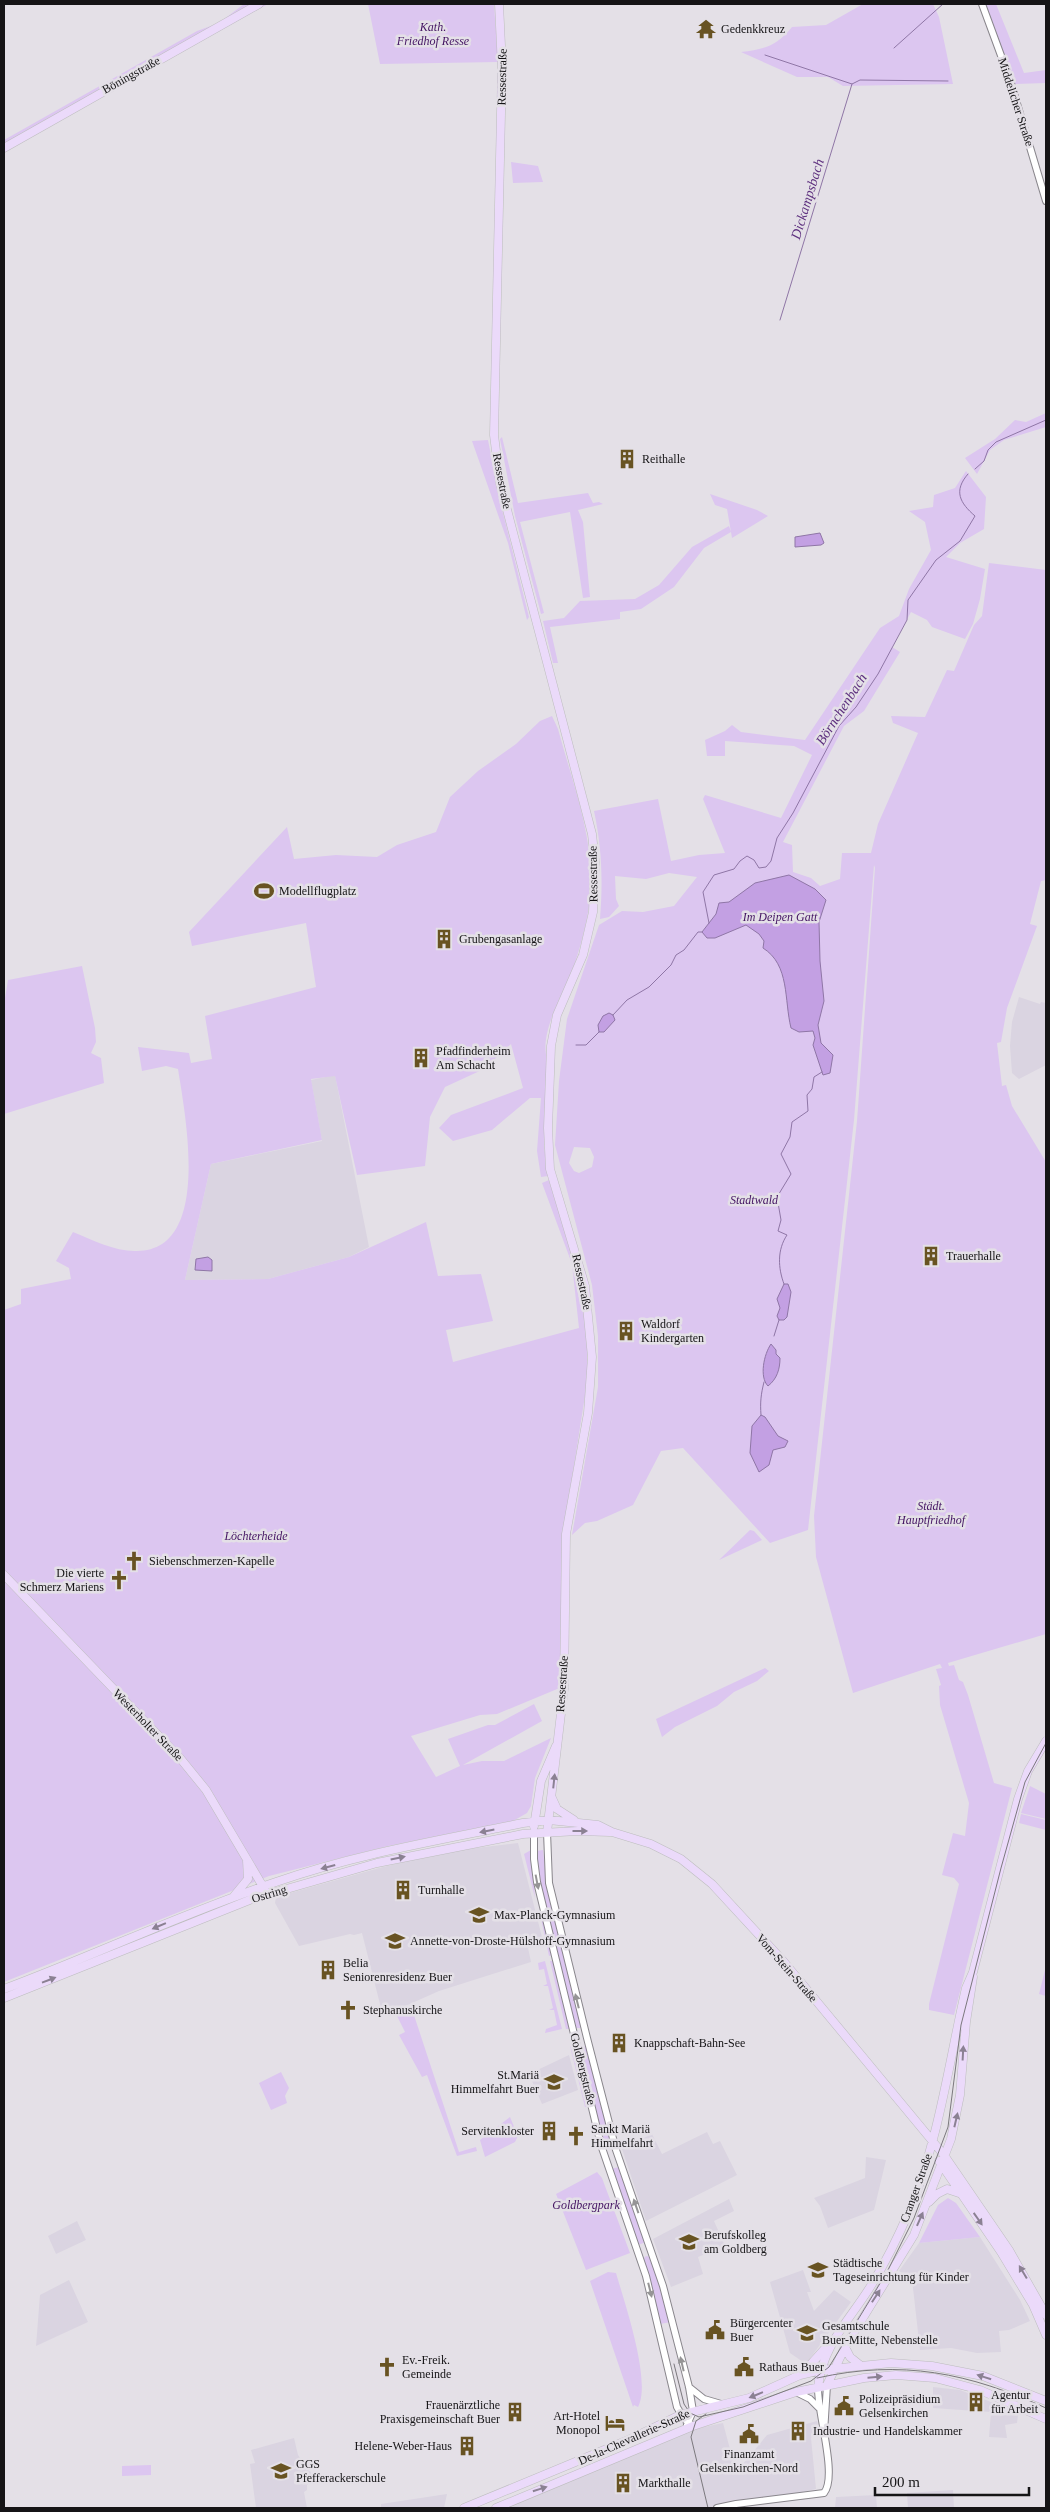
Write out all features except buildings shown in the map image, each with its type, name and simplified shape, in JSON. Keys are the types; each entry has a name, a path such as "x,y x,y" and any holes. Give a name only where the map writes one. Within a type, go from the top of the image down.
{"main road":[{"name":"Böningstraße","path":"4,148 259,4"},
{"name":"Ressestraße","path":"499,4 502,67 494,435 500,484 592,834 595,862 595,892 590,929 582,955 557,1015 551,1046 548,1128 550,1168 585,1286 592,1357 588,1413 566,1534 564,1688 547,1832"},
{"name":"Westerholter Straße","path":"4,1575 180,1758 206,1790 265,1890"},
{"name":"Cranger Straße","path":"827,2385 845,2347 914,2235 941,2164 957,2116 973,1972 1018,1799 1028,1771 1046,1740"},
{"name":"Ressestraße","path":"535,1822 541,1781 558,1742"},
{"path":"552,1798 558,1809 576,1821"},
{"name":"Vom-Stein-Straße","path":"535,1822 548,1820 576,1821 598,1825 612,1832 651,1844 681,1859 712,1884 784,1962 944,2155 1009,2250 1046,2315"},
{"name":"Goldbergstraße","path":"534,1833 535,1822"},
{"name":"Ostring","path":"4,1998 265,1890 361,1858 535,1822"},
{"name":"Vom-Stein-Straße","path":"547,1832 612,1832"},
{"name":"Ostring","path":"4,1989 232,1897 449,1847 547,1832"},
{"path":"232,1897 248,1879 247,1858"},
{"name":"Cranger Straße","path":"818,2387 821,2370 831,2342 872,2285 892,2247 918,2188 933,2143 966,1988 973,1972"},
{"name":"Vom-Stein-Straße","path":"933,2143 941,2164 1026,2293 1046,2335"},
{"path":"927,2204 937,2194 947,2189 962,2195"},
{"path":"800,2375 831,2342"},
{"path":"845,2347 850,2357 860,2365"},
{"name":"De-la-Chevallerie-Straße","path":"464,2508 622,2443 680,2415 733,2403 800,2375 821,2370 860,2365 914,2364 952,2369 982,2376 1046,2401"},
{"name":"De-la-Chevallerie-Straße","path":"496,2508 603,2465 689,2426 796,2392 872,2377 923,2376 980,2390 1046,2419"}],"street":[{"name":"Middelicher Straße","path":"982,4 1010,80 1046,201"},
{"name":"Goldbergstraße","path":"547,1832 549,1883 585,2030 616,2150 664,2286 694,2411"},
{"name":"Goldbergstraße","path":"534,1833 534,1859 537,1882 601,2146 646,2276 680,2415"},
{"path":"716,2508 736,2504 819,2496 827,2490 829,2476 824,2433 827,2385"},
{"path":"689,2387 711,2402 733,2403"},
{"path":"818,2387 819,2408 824,2433"},
{"path":"796,2392 810,2399 819,2408"},
{"path":"689,2426 694,2411"},
{"path":"680,2415 689,2426"}],"shaded area":[{"path":"820,533 824,543 821,545 795,547 795,537"},
{"path":"789,875 815,889 826,900 819,922 824,1001 818,1025 821,1043 833,1055 830,1073 823,1075 813,1045 815,1038 813,1031 799,1032 791,1028 782,973 772,955 763,948 764,941 759,934 746,925 715,938 707,938 702,932 716,914 719,903 729,902 755,883"},
{"path":"1019,997 1040,1004 1041,1002 1046,1003 1046,1065 1019,1079 1012,1073 1010,1046 1012,1022"},
{"path":"609,1013 613,1015 615,1020 604,1032 599,1032 598,1025 603,1016"},
{"path":"335,1075 369,1247 349,1257 268,1279 185,1280 211,1164 322,1141 311,1080"},
{"path":"208,1257 212,1260 212,1271 195,1270 196,1259"},
{"path":"784,1284 788,1284 791,1292 787,1317 784,1320 779,1320 777,1316 780,1308 777,1299"},
{"path":"771,1344 780,1358 780,1362 776,1377 768,1386 765,1382 763,1371 766,1354"},
{"path":"761,1415 765,1417 778,1436 788,1441 785,1447 773,1450 769,1465 759,1472 750,1453 752,1426"},
{"path":"518,1843 544,1945 528,1948 531,1962 439,1991 383,2016 362,1933 299,1946 275,1903 276,1897 379,1868 450,1851"},
{"name":"St.Mariä Himmelfahrt Buer","path":"569,2055 578,2090 542,2104 529,2074"},
{"name":"Berufskolleg am Goldberg","path":"707,2132 713,2144 720,2141 737,2175 646,2221 622,2149 652,2134 662,2154"},
{"path":"866,2157 886,2160 874,2210 828,2228 820,2206 814,2198 865,2178"},
{"name":"Berufskolleg am Goldberg","path":"729,2199 734,2211 714,2221 725,2246 698,2257 703,2274 671,2287 653,2239"},
{"path":"77,2221 86,2240 56,2254 48,2236"},
{"path":"980,2237 1020,2300 1030,2321 1009,2330 999,2331 1001,2352 977,2353 951,2348 920,2350 912,2279 899,2271 919,2243"},
{"name":"Gesamtschule Buer-Mitte, Nebenstelle","path":"803,2270 811,2292 807,2292 814,2311 834,2290 851,2302 806,2364 790,2353 770,2282"},
{"path":"69,2280 88,2322 36,2346 40,2295"},
{"path":"933,2387 960,2390 1014,2411 1018,2415 1017,2423 1005,2425 1007,2438 989,2437 991,2412 933,2408"},
{"path":"817,2421 818,2425 811,2438 816,2489 729,2508 505,2508 694,2429 723,2423 734,2464 743,2464 767,2435"},
{"name":"GGS Pfefferackerschule","path":"294,2438 298,2455 315,2478 307,2485 307,2490 304,2492 307,2508 256,2508 250,2464 255,2463 251,2450"},
{"path":"953,2490 954,2508 908,2508 907,2493"},
{"path":"447,2494 444,2508 381,2508 381,2504"},
{"path":"876,2495 877,2508 835,2508 836,2497"}],"green space":[{"path":"244,4 268,4 4,151 4,140 197,31 219,23"},
{"name":"Kath. Friedhof Resse","path":"368,4 494,4 498,62 380,64"},
{"path":"863,4 933,4 939,17 953,84 843,86 828,77 797,77 741,52 770,46 792,27 826,25"},
{"path":"982,4 996,4 1024,73 1046,70 1046,83 1014,84"},
{"path":"511,162 538,166 543,182 513,183"},
{"path":"1046,413 1046,427 1004,440 990,450 977,474 965,458 995,439 1015,420 1026,422"},
{"path":"502,437 518,503 588,493 593,503 599,502 603,504 578,510 583,522 590,597 583,598 570,512 520,522 544,613 541,614 515,516 500,439"},
{"path":"488,440 500,501 529,617 527,620 508,543 472,441"},
{"path":"966,471 986,497 984,529 960,543 946,557 985,569 980,599 973,624 965,639 932,627 927,620 911,612 892,647 900,652 864,711 844,726 783,842 792,845 793,872 811,878 820,886 840,879 842,853 871,853 878,824 918,733 893,723 891,716 925,717 947,670 954,671 974,625 982,616 989,563 1046,570 1046,880 1041,881 1030,924 1037,926 1007,1008 1001,1042 997,1043 1002,1086 1006,1085 1012,1106 1046,1162 1046,1634 948,1663 949,1666 954,1665 959,1680 963,1682 968,1695 994,1783 1012,1788 954,2015 929,2010 959,1884 954,1878 942,1875 953,1833 965,1836 969,1803 940,1705 939,1686 941,1685 936,1669 942,1668 940,1664 853,1693 816,1557 814,1516 857,1121 874,865 854,1120 808,1530 770,1543 683,1448 661,1451 633,1505 597,1521 585,1523 572,1535 598,1387 598,1336 592,1285 555,1145 559,1081 567,1019 599,925 622,911 643,912 674,906 697,877 669,873 646,879 615,876 616,899 619,906 609,917 600,919 601,865 594,811 658,799 671,861 699,855 725,853 703,799 705,795 781,818 812,755 794,746 725,741 725,756 707,756 705,740 725,731 732,725 741,732 805,740 880,628 899,616 909,589 931,550 925,522 909,511 933,507 934,495 955,488","holes":["574,1147 590,1148 594,1157 592,1167 579,1173 574,1171 569,1163"]},
{"path":"710,494 757,510 768,516 732,538 727,509 715,505"},
{"path":"729,526 731,532 704,548 674,587 641,609 620,612 620,619 550,627 558,663 553,663 543,621 564,618 580,601 635,599 659,585 692,547"},
{"name":"Löchterheide","path":"552,716 558,729 585,828 591,868 591,889 587,918 577,957 554,1012 546,1037 544,1146 548,1176 541,1177 537,1151 541,1098 530,1098 492,1130 453,1141 439,1128 451,1115 523,1088 511,1044 484,1069 445,1087 430,1117 425,1166 357,1175 335,1076 311,1079 322,1140 211,1164 185,1280 268,1279 349,1257 426,1222 438,1276 481,1274 493,1321 446,1330 453,1362 579,1328 572,1264 542,1183 549,1180 576,1263 587,1326 587,1383 562,1542 562,1687 497,1714 480,1715 411,1736 436,1777 460,1766 448,1739 488,1725 495,1725 534,1704 542,1721 463,1765 482,1761 504,1761 551,1738 535,1778 531,1806 527,1813 513,1821 388,1846 269,1876 4,1982 4,1310 21,1304 21,1289 71,1279 69,1268 56,1261 73,1232 111,1247 135,1251 160,1246 176,1230 185,1206 188,1178 188,1147 178,1069 166,1066 142,1071 138,1047 189,1053 191,1063 212,1059 205,1016 316,987 306,923 192,946 189,932 287,827 294,859 336,855 377,857 397,845 436,832 450,797 478,771 516,744 540,721"},
{"path":"82,966 95,1028 96,1042 91,1053 101,1058 104,1083 4,1114 4,1004 8,980"},
{"path":"750,1530 754,1531 762,1540 719,1560"},
{"path":"765,1668 769,1671 757,1681 734,1692 717,1706 675,1727 662,1737 656,1719"},
{"path":"1030,1786 1046,1794 1046,1819 1021,1813"},
{"path":"1021,1814 1046,1820 1046,1830 1019,1823"},
{"path":"531,1850 535,1898 524,1854"},
{"path":"543,1850 546,1880 582,2028 575,2028 542,1889 536,1851"},
{"path":"540,1914 552,1955 549,1956"},
{"path":"545,1961 562,2029 545,2033 546,2029 557,2025 554,2010 549,2010 553,2008 548,1986 543,1986 547,1984 544,1969 539,1970 538,1963"},
{"path":"550,1961 553,1961 570,2029 566,2029"},
{"path":"1046,1966 1046,1996 1039,1994"},
{"path":"411,2006 459,2152 476,2147 477,2151 457,2156 427,2075 422,2077 399,2035 405,2032 395,2012"},
{"path":"570,2046 575,2049 588,2106 585,2107"},
{"path":"584,2046 586,2047 610,2140 604,2142 581,2054"},
{"path":"281,2072 289,2088 285,2096 287,2103 271,2110 259,2083"},
{"path":"510,2117 518,2136 515,2142 485,2157 480,2140"},
{"path":"619,2167 646,2242 638,2245 611,2169"},
{"name":"Goldbergpark","path":"597,2172 602,2178 630,2253 586,2270 556,2194"},
{"path":"948,2198 956,2203 980,2237 919,2243 938,2205"},
{"path":"646,2256 650,2257 671,2322 660,2324 643,2259"},
{"path":"608,2272 616,2273 635,2341 642,2379 638,2407 634,2405 633,2407 590,2281"},
{"path":"151,2465 151,2475 122,2476 122,2466"}],"waterway":[{"path":"894,48 943,4"},
{"name":"Dickampsbach","path":"765,55 852,84 860,80 948,81"},
{"name":"Dickampsbach","path":"780,320 852,84"},
{"path":"975,469 984,461 988,450 996,442 1046,420"},
{"name":"Börnchenbach","path":"709,923 703,892 714,875 734,869 747,856 754,860 759,868 766,867 771,861 777,838 793,813 839,726 856,707 878,674 907,620 908,600 936,560 960,541 975,516 965,506 960,496 963,480 968,474"},
{"path":"613,1015 627,1000 649,987 671,965 676,955 684,950 698,932 702,932"},
{"path":"576,1045 586,1045 599,1032"},
{"path":"784,1284 780,1253 787,1235 778,1231 781,1220 777,1197 791,1174 781,1154 790,1137 792,1122 808,1111 807,1095 812,1089 814,1077 822,1072"},
{"path":"774,1336 779,1320"},
{"path":"761,1415 761,1398 764,1382"}],"tram line":[{"path":"674,2364 684,2404 690,2413 699,2417 743,2407 811,2381 829,2367 887,2272 914,2218 948,2127 961,2025 1001,1868 1025,1782 1046,1743"},
{"path":"817,2378 848,2372 878,2370 907,2370 934,2373 990,2386 1046,2408"},
{"path":"706,2414 696,2421 691,2437 708,2508"}],"place":[{"name":"Gedenkkreuz","path":"706,29"},
{"name":"Reithalle","path":"627,459"},
{"name":"Modellflugplatz","path":"264,891"},
{"name":"Grubengasanlage","path":"444,939"},
{"name":"Pfadfinderheim Am Schacht","path":"421,1058"},
{"name":"Trauerhalle","path":"931,1256"},
{"name":"Waldorf Kindergarten","path":"626,1331"},
{"name":"Siebenschmerzen-Kapelle","path":"134,1561"},
{"name":"Die vierte Schmerz Mariens","path":"119,1580"},
{"name":"Turnhalle","path":"403,1890"},
{"name":"Max-Planck-Gymnasium","path":"479,1915"},
{"name":"Annette-von-Droste-Hülshoff-Gymnasium","path":"395,1941"},
{"name":"Belia Seniorenresidenz Buer","path":"328,1970"},
{"name":"Stephanuskirche","path":"348,2010"},
{"name":"Knappschaft-Bahn-See","path":"619,2043"},
{"name":"St.Mariä Himmelfahrt Buer","path":"554,2082"},
{"name":"Servitenkloster","path":"549,2131"},
{"name":"Sankt Mariä Himmelfahrt","path":"576,2136"},
{"name":"Berufskolleg am Goldberg","path":"689,2242"},
{"name":"Städtische Tageseinrichtung für Kinder","path":"818,2270"},
{"name":"Bürgercenter Buer","path":"715,2330"},
{"name":"Gesamtschule Buer-Mitte, Nebenstelle","path":"807,2333"},
{"name":"Ev.-Freik. Gemeinde","path":"387,2367"},
{"name":"Rathaus Buer","path":"744,2367"},
{"name":"Agentur für Arbeit","path":"976,2402"},
{"name":"Polizeipräsidium Gelsenkirchen","path":"844,2406"},
{"name":"Frauenärztliche Praxisgemeinschaft Buer","path":"515,2412"},
{"name":"Art-Hotel Monopol","path":"615,2423"},
{"name":"Industrie- und Handelskammer","path":"798,2431"},
{"name":"Finanzamt Gelsenkirchen-Nord","path":"749,2434"},
{"name":"Helene-Weber-Haus","path":"467,2446"},
{"name":"GGS Pfefferackerschule","path":"281,2471"},
{"name":"Markthalle","path":"623,2483"}],"park label":[{"name":"Im Deipen Gatt","path":"780,917"},
{"name":"Stadtwald","path":"754,1200"},
{"name":"Städt. Hauptfriedhof","path":"931,1513"}]}
